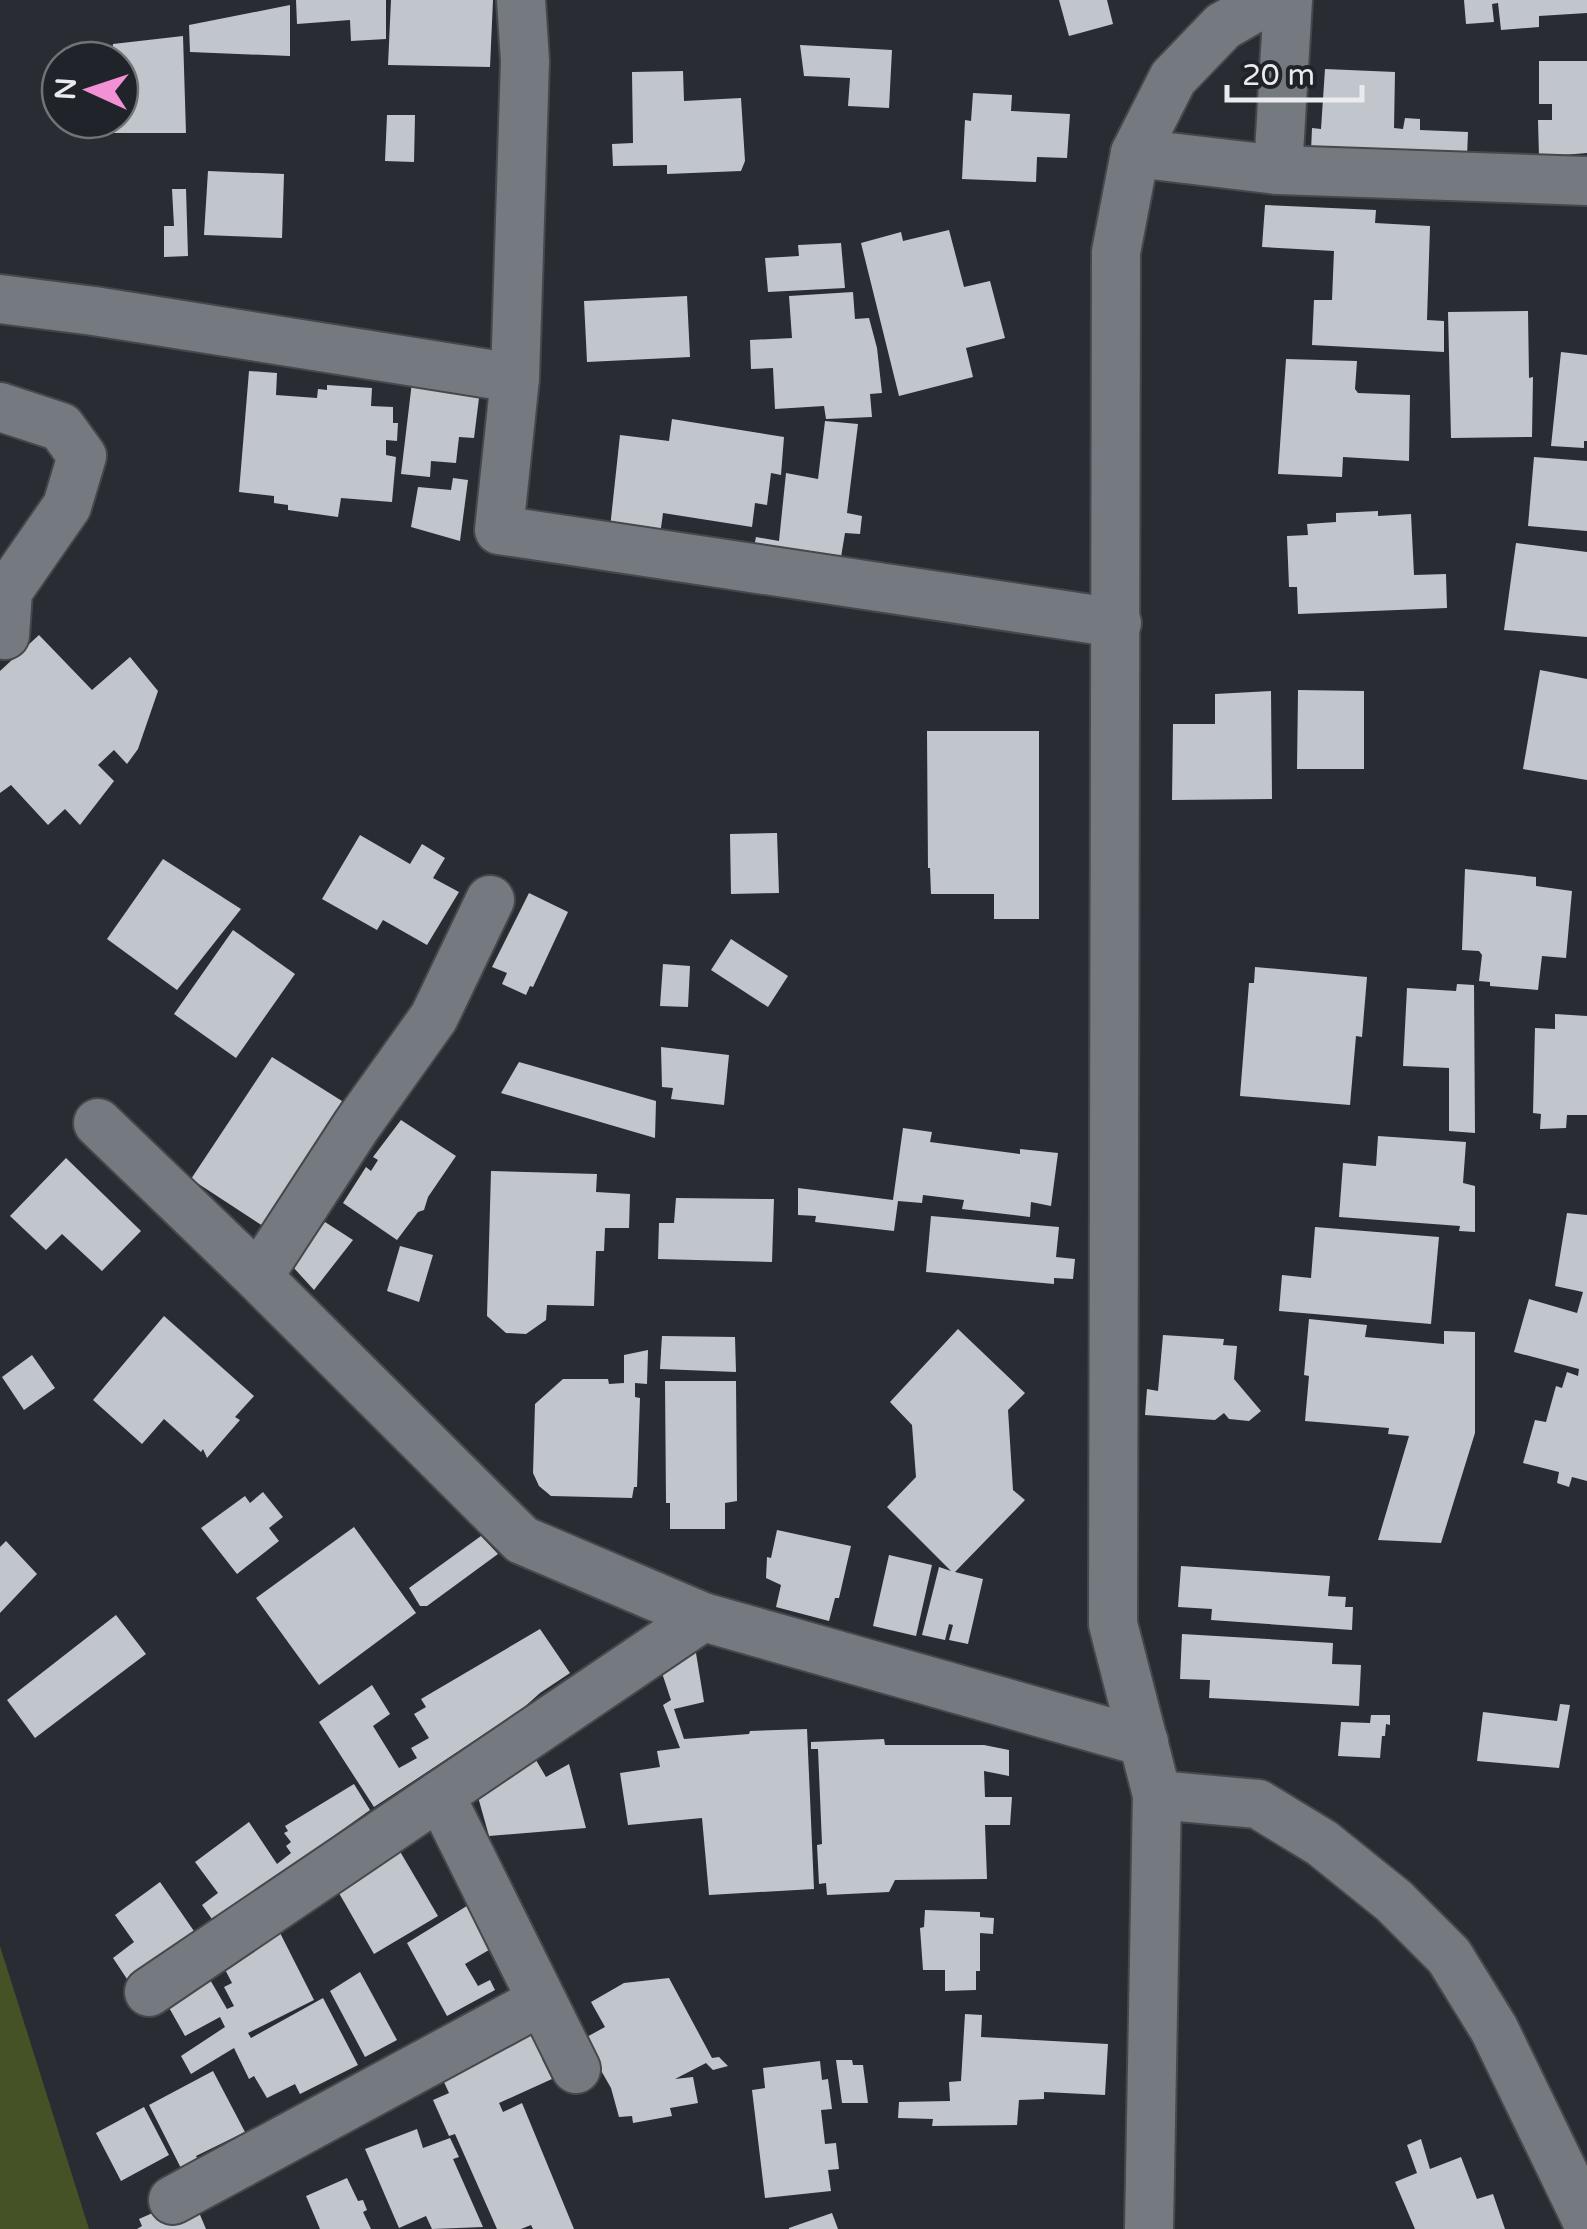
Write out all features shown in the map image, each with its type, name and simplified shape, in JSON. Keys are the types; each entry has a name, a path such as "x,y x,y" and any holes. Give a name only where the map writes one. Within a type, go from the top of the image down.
{"street":[{"path":"522,0 525,61 515,378 499,530 1117,623"},
{"path":"1149,2229 1157,1795 1114,1624 1116,252 1135,153 1173,78 1222,26 1268,0"},
{"path":"1278,170 1288,0"},
{"path":"1135,153 1278,170 1587,181"},
{"path":"0,300 94,311 515,378"},
{"path":"0,408 61,428 82,456 66,506 8,591 6,635"},
{"path":"258,1276 434,1017 490,900"},
{"path":"98,1123 258,1276 522,1540 703,1617 1144,1742"},
{"path":"150,1992 703,1617"},
{"path":"440,1795 576,2068"},
{"path":"1157,1795 1258,1804 1322,1843 1394,1901 1449,1956 1494,2029 1587,2221"},
{"path":"173,2200 540,2001"}],"green space":[{"path":"0,1946 89,2229 0,2229"}],"building":[{"path":"296,0 386,0 386,39 351,41 350,20 297,24"},
{"path":"391,0 493,0 490,67 388,65"},
{"path":"1059,0 1107,0 1113,24 1069,36"},
{"path":"1464,0 1587,0 1587,13 1539,16 1539,27 1501,30 1498,3 1492,4 1494,22 1466,24"},
{"path":"290,5 290,56 190,52 189,25"},
{"path":"183,36 186,133 140,133 140,41"},
{"path":"800,45 892,50 889,108 848,106 850,78 804,76"},
{"path":"1539,61 1587,61 1587,153 1539,157 1538,120 1552,120 1552,104 1539,104"},
{"path":"1325,69 1395,72 1394,128 1403,129 1405,118 1420,119 1420,130 1468,132 1467,157 1311,151 1312,128 1321,129"},
{"path":"683,71 684,101 741,98 745,161 741,171 667,174 667,165 613,166 612,144 633,143 632,72"},
{"path":"973,93 1012,95 1011,111 1070,114 1067,158 1037,157 1036,182 962,179 965,120 971,121"},
{"path":"387,115 415,115 414,162 385,161"},
{"path":"208,171 284,174 282,238 204,235"},
{"path":"172,189 186,189 188,256 164,257 164,226 174,226"},
{"path":"1265,205 1376,210 1375,223 1430,226 1427,320 1444,321 1444,352 1312,345 1314,300 1332,300 1334,251 1262,247"},
{"path":"949,230 964,287 990,281 1005,338 966,348 973,377 899,396 861,243 901,232 903,241"},
{"path":"841,243 845,288 768,292 765,258 799,256 798,245"},
{"path":"853,292 855,319 869,318 877,348 882,393 870,394 872,417 826,419 824,406 775,409 773,368 751,369 750,340 792,338 789,296"},
{"path":"687,296 690,357 587,362 584,301"},
{"path":"1528,311 1532,437 1451,438 1448,312"},
{"path":"1561,352 1587,355 1584,448 1551,446"},
{"path":"1286,359 1357,361 1358,393 1410,395 1409,461 1343,457 1342,477 1278,474"},
{"path":"249,371 277,373 276,395 317,398 318,389 327,390 327,385 372,388 371,406 393,407 393,423 398,423 397,441 386,440 386,455 396,457 392,502 341,498 338,517 288,510 288,505 274,503 274,496 239,492"},
{"path":"412,382 480,390 474,438 459,437 456,463 431,461 430,477 401,474"},
{"path":"672,419 784,437 781,475 771,473 767,505 755,503 752,527 663,513 660,535 610,528 620,435 669,441"},
{"path":"825,421 858,424 847,513 862,516 860,534 845,533 841,557 809,552 753,552 756,537 779,541 786,473 818,479"},
{"path":"1534,457 1587,461 1587,531 1528,526"},
{"path":"453,478 468,480 460,541 411,527 418,487 451,490"},
{"path":"1378,511 1378,516 1411,514 1414,575 1446,574 1447,608 1298,614 1297,587 1289,587 1287,536 1308,535 1307,524 1336,522 1336,513"},
{"path":"1516,543 1587,552 1587,637 1504,630"},
{"path":"39,635 92,690 130,657 158,691 138,749 127,764 114,750 98,765 114,781 80,825 65,809 48,825 11,785 0,793 0,671"},
{"path":"1540,670 1587,679 1587,780 1523,769"},
{"path":"1298,690 1364,691 1364,769 1297,769"},
{"path":"1271,691 1272,799 1172,800 1173,724 1215,724 1215,694"},
{"path":"927,731 1039,731 1039,919 994,919 994,894 931,894"},
{"path":"777,833 779,893 731,894 730,834"},
{"path":"360,835 410,864 422,844 445,858 433,878 459,892 427,945 383,920 377,930 322,899"},
{"path":"163,859 241,909 177,990 107,939"},
{"path":"1465,869 1536,877 1536,886 1572,891 1566,958 1542,956 1538,990 1490,986 1490,982 1479,981 1482,955 1479,951 1462,950"},
{"path":"529,893 568,912 526,995 502,984 507,973 492,967"},
{"path":"233,930 295,974 236,1058 174,1014"},
{"path":"731,939 788,976 768,1007 711,970"},
{"path":"663,964 690,966 688,1007 660,1006"},
{"path":"1255,967 1367,977 1362,1037 1356,1036 1350,1105 1240,1096 1249,983 1254,983"},
{"path":"1457,984 1474,985 1475,1133 1449,1131 1449,1068 1403,1066 1407,988 1456,991"},
{"path":"1555,1014 1587,1016 1587,1115 1567,1115 1566,1128 1540,1129 1541,1114 1533,1113 1535,1028 1555,1029"},
{"path":"661,1047 729,1055 724,1105 671,1099 673,1088 662,1087"},
{"path":"272,1057 342,1101 263,1226 191,1179"},
{"path":"519,1062 656,1101 655,1138 501,1093"},
{"path":"401,1120 456,1156 428,1197 424,1210 418,1212 397,1240 343,1203 366,1167 371,1171 378,1160 373,1157"},
{"path":"903,1128 932,1132 930,1142 1020,1154 1020,1149 1058,1153 1051,1206 1031,1202 1030,1217 962,1209 964,1200 923,1195 922,1203 898,1201 894,1231 815,1222 816,1216 798,1215 798,1188 893,1200"},
{"path":"1378,1136 1466,1142 1463,1183 1475,1186 1475,1232 1459,1231 1460,1226 1339,1217 1343,1163 1376,1166"},
{"path":"66,1158 141,1231 102,1271 62,1234 46,1250 10,1216"},
{"path":"491,1171 597,1174 596,1192 630,1194 629,1228 605,1228 604,1251 596,1251 594,1306 547,1305 546,1320 526,1334 506,1333 487,1316"},
{"path":"676,1198 774,1199 772,1262 658,1259 659,1223 674,1223"},
{"path":"1567,1213 1587,1215 1587,1481 1572,1477 1569,1487 1557,1483 1559,1472 1523,1463 1535,1420 1546,1422 1556,1386 1562,1388 1567,1372 1578,1376 1579,1369 1514,1352 1529,1299 1577,1313 1583,1292 1555,1286"},
{"path":"931,1216 1059,1227 1056,1257 1075,1259 1073,1279 1054,1278 1054,1284 926,1272"},
{"path":"325,1222 353,1240 314,1290 293,1267"},
{"path":"1315,1227 1439,1237 1431,1324 1279,1311 1282,1275 1311,1278"},
{"path":"400,1246 433,1255 419,1302 387,1291"},
{"path":"164,1316 254,1396 235,1417 240,1420 207,1458 203,1449 201,1452 164,1419 142,1444 93,1400"},
{"path":"1309,1319 1367,1325 1365,1337 1444,1344 1444,1331 1475,1332 1475,1433 1441,1543 1378,1540 1409,1436 1388,1434 1389,1428 1305,1421"},
{"path":"958,1329 1025,1393 1008,1410 1013,1490 1025,1500 955,1572 983,1579 968,1644 949,1640 953,1625 949,1624 945,1640 922,1635 939,1567 951,1571 887,1507 916,1477 912,1425 890,1402"},
{"path":"1163,1335 1224,1339 1223,1345 1237,1346 1234,1379 1261,1411 1249,1421 1229,1419 1224,1413 1215,1420 1145,1415 1147,1389 1158,1391"},
{"path":"662,1336 735,1337 736,1372 660,1369"},
{"path":"648,1350 647,1384 635,1383 635,1397 640,1398 637,1487 632,1498 551,1496 539,1486 533,1473 535,1404 563,1379 624,1383 624,1355"},
{"path":"32,1355 55,1388 24,1410 2,1377"},
{"path":"665,1381 736,1381 737,1501 725,1503 725,1529 670,1529 670,1503 666,1503"},
{"path":"263,1492 283,1517 269,1528 279,1541 237,1574 201,1528 245,1496 250,1503"},
{"path":"354,1527 416,1613 319,1685 256,1598"},
{"path":"777,1530 851,1546 839,1598 835,1598 829,1621 776,1607 781,1585 766,1578 767,1557 771,1558"},
{"path":"481,1536 498,1554 427,1606 420,1606 409,1588"},
{"path":"6,1541 37,1574 0,1613 0,1547"},
{"path":"889,1555 932,1565 916,1636 873,1626"},
{"path":"1181,1566 1330,1576 1328,1596 1346,1597 1345,1607 1353,1607 1352,1630 1211,1620 1212,1609 1178,1607"},
{"path":"116,1615 146,1654 35,1738 7,1700"},
{"path":"540,1629 570,1673 374,1807 319,1722 372,1685 390,1714 373,1726 399,1768 417,1758 411,1748 429,1738 414,1714 426,1707 421,1699"},
{"path":"1182,1634 1333,1643 1332,1664 1361,1665 1359,1706 1209,1698 1210,1680 1180,1679"},
{"path":"695,1647 704,1702 674,1709 684,1739 807,1729 814,1889 709,1895 702,1818 628,1825 620,1773 660,1767 657,1751 680,1748 663,1705 671,1700 659,1664"},
{"path":"1560,1704 1570,1705 1559,1768 1477,1761 1483,1712 1557,1721"},
{"path":"1371,1715 1390,1715 1390,1725 1386,1724 1382,1736 1380,1758 1338,1756 1341,1722 1370,1723"},
{"path":"884,1739 885,1745 984,1745 1009,1750 1009,1776 984,1771 985,1797 1012,1797 1010,1825 985,1825 987,1879 895,1880 889,1892 827,1895 826,1883 819,1884 817,1845 822,1844 818,1749 811,1749 811,1742"},
{"path":"530,1750 546,1777 569,1764 586,1828 489,1836 478,1797"},
{"path":"354,1784 370,1810 214,1922 202,1905 218,1893 195,1862 249,1822 277,1864 291,1853 286,1846 291,1842 284,1833 288,1831 285,1826"},
{"path":"395,1843 438,1916 374,1954 332,1881"},
{"path":"160,1882 196,1934 129,1982 113,1958 134,1942 115,1915"},
{"path":"470,1904 494,1947 465,1964 478,1986 490,1980 495,1990 447,2016 407,1943"},
{"path":"925,1910 980,1912 980,1917 994,1918 993,1934 980,1933 976,1990 945,1991 945,1970 923,1970 920,1928 924,1927"},
{"path":"277,1927 314,2000 248,2033 251,2038 323,1998 358,2065 300,2094 295,2084 267,2098 254,2076 249,2079 234,2048 191,2074 181,2056 225,2027 220,2017 185,2036 163,1997 205,1971 227,2009 234,2006 224,1987 232,1983 219,1958"},
{"path":"360,1972 397,2040 365,2057 330,1991"},
{"path":"669,1978 712,2058 719,2057 728,2066 713,2070 706,2063 675,2079 693,2077 698,2103 670,2108 672,2116 633,2123 632,2116 619,2117 611,2088 583,2039 605,2027 591,2002 624,1983"},
{"path":"965,2014 982,2015 981,2037 1108,2044 1105,2095 1044,2092 1044,2099 1019,2100 1017,2125 932,2126 933,2119 898,2118 899,2102 950,2101 949,2082 961,2081"},
{"path":"532,2024 549,2055 542,2059 552,2079 499,2103 503,2112 522,2103 574,2229 533,2229 531,2225 497,2229 455,2134 449,2136 433,2100 449,2093 438,2069"},
{"path":"836,2060 863,2065 868,2103 842,2103"},
{"path":"820,2061 822,2080 828,2079 832,2109 821,2110 825,2144 836,2143 839,2169 828,2170 831,2191 765,2198 752,2090 765,2088 763,2068"},
{"path":"213,2071 245,2132 196,2156 204,2171 187,2180 149,2105"},
{"path":"144,2107 169,2155 121,2181 96,2133"},
{"path":"417,2129 423,2148 450,2138 459,2157 453,2159 483,2227 432,2229 426,2216 399,2228 365,2149"},
{"path":"1421,2139 1430,2169 1461,2157 1477,2199 1493,2194 1505,2229 1415,2229 1395,2182 1417,2173 1407,2145"},
{"path":"347,2178 358,2201 363,2200 367,2210 363,2212 371,2229 320,2229 306,2196"},
{"path":"195,2203 206,2229 137,2229 142,2226 139,2219 166,2207"},
{"path":"832,2213 838,2229 789,2229 789,2228"}]}
